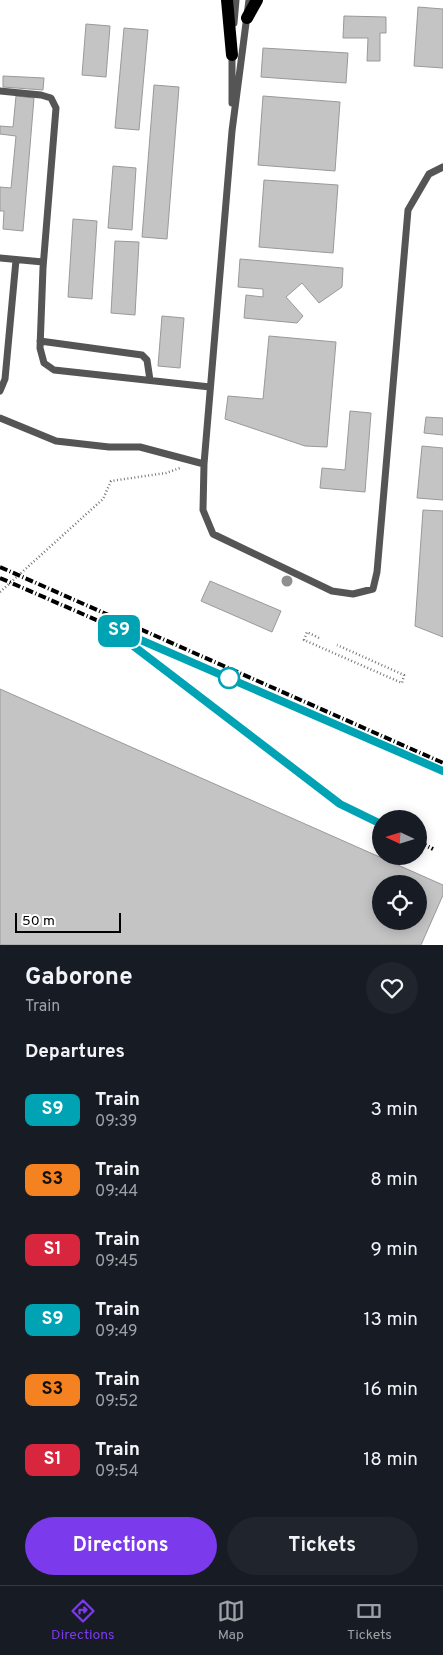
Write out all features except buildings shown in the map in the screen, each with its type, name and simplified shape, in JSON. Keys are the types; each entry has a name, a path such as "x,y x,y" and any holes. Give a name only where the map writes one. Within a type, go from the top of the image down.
{"main road":[{"path":"227,0 232,55"},
{"path":"246,18 257,0"}],"lane":[{"path":"232,131 232,55 236,0"},
{"path":"249,0 232,131 204,464 203,510 213,534 332,591 353,594 373,589 381,543 408,210 429,174 443,167"},
{"path":"0,91 41,95 51,98 56,108 43,262 40,341 44,363 54,370 210,387"},
{"path":"0,258 43,262"},
{"path":"0,391 5,379 16,260"},
{"path":"40,341 142,355 147,360 150,380"},
{"path":"0,418 56,441 109,447 140,446 204,464"}],"path":[{"path":"0,592 103,499 111,481 166,473 179,469 190,460"},
{"path":"319,638 307,632 304,640 402,683 404,675 336,645"}],"railway":[{"path":"0,567 443,763"},
{"path":"0,578 379,743"},
{"path":"120,636 341,804 372,820"},
{"path":"428,846 433,849"}],"train":[{"name":"S9","path":"372,820 340,804 106,625 443,771"}]}
